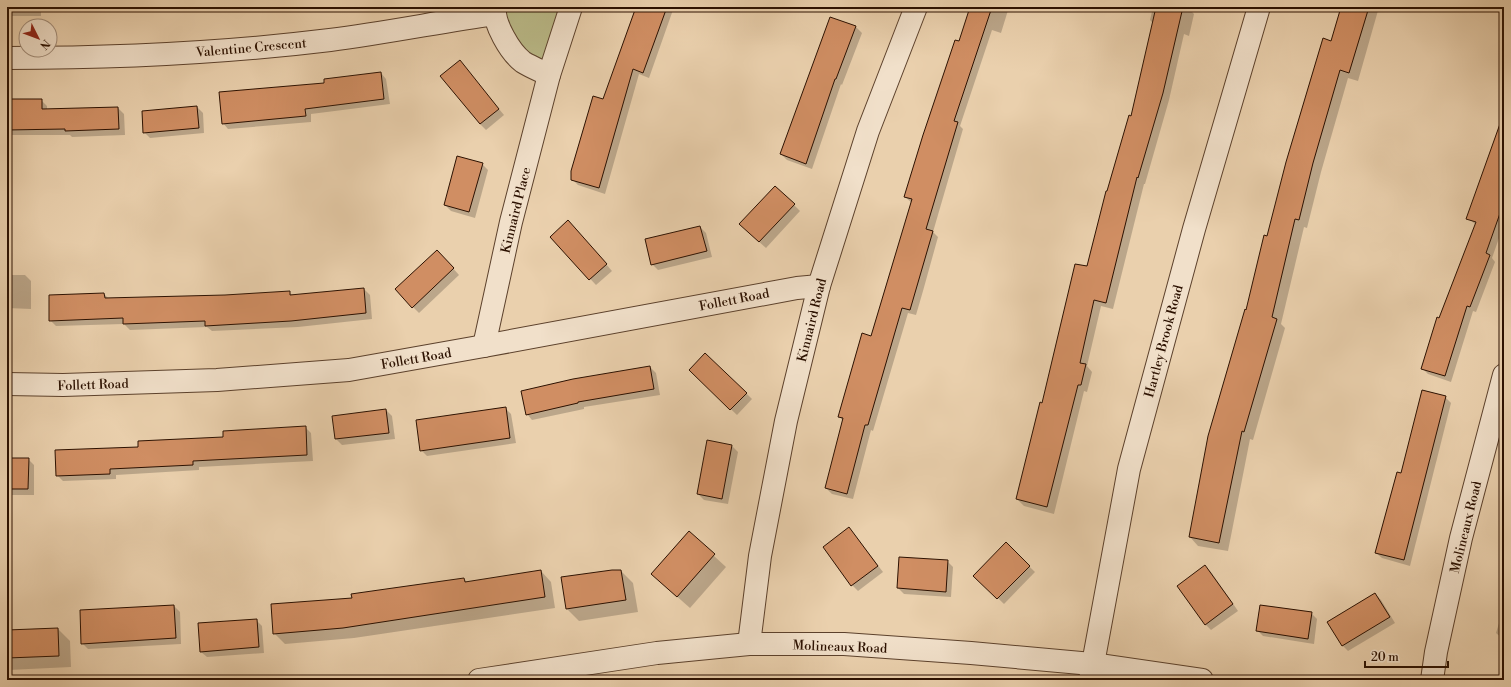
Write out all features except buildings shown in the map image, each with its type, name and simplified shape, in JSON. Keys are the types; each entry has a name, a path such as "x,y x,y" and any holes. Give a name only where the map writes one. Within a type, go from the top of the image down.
{"street":[{"name":"Kinnaird Place","path":"484,346 512,222 549,75 571,7"},
{"name":"Kinnaird Road","path":"749,644 760,556 783,436 819,286 868,131 916,7"},
{"name":"Hartley Brook Road","path":"1091,672 1129,469 1194,229 1259,7"},
{"path":"494,10 506,43 523,62 549,75"},
{"name":"Valentine Crescent","path":"7,58 186,53 330,40 494,10"},
{"name":"Follett Road","path":"7,384 63,385 218,380 349,370 797,288 819,286"},
{"name":"Molineaux Road","path":"1432,680 1436,652 1461,538 1504,375"},
{"name":"Molineaux Road","path":"479,680 657,653 749,644 844,644 971,653 1091,672 1202,680"}],"green space":[{"path":"505,7 563,7 544,64 521,48 504,24"}]}
